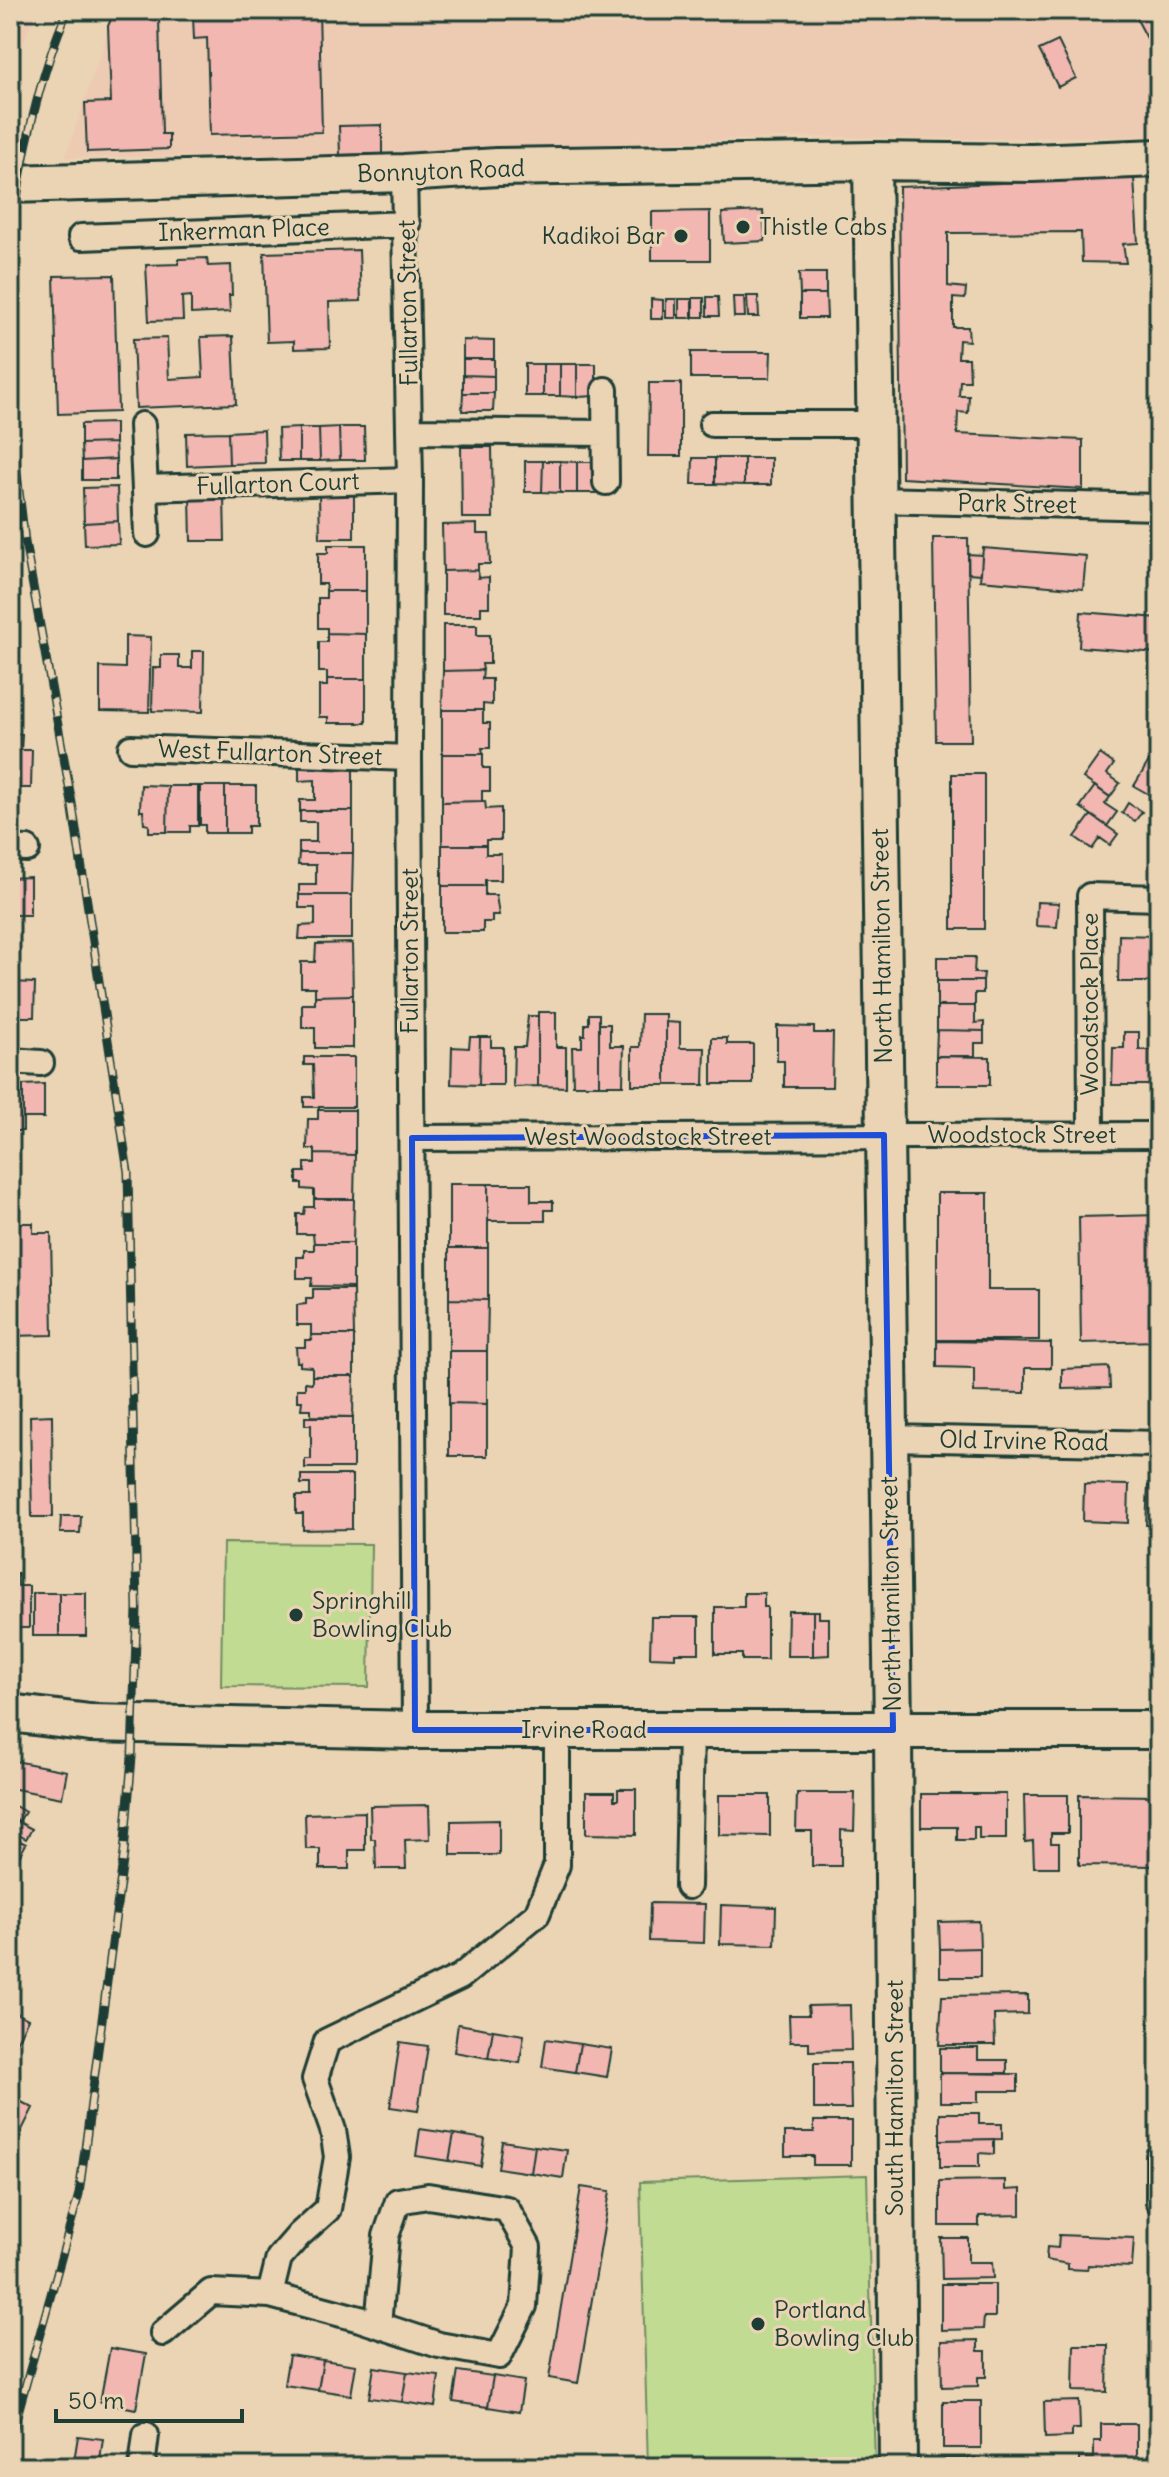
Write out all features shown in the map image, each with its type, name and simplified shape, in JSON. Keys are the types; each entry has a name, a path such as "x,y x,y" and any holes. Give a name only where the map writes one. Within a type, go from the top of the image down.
{"street":[{"name":"Bonnyton Road","path":"10,184 404,173 497,167 872,161 1032,163 1159,158"},
{"name":"North Hamilton Street","path":"872,161 893,1730"},
{"name":"Fullarton Street","path":"404,173 410,480 415,1730"},
{"name":"Inkerman Place","path":"81,237 407,224"},
{"path":"605,390 606,482"},
{"path":"712,424 875,424"},
{"path":"142,425 147,534"},
{"path":"409,431 605,433"},
{"name":"Fullarton Court","path":"145,488 410,480"},
{"name":"Park Street","path":"876,500 1159,507"},
{"name":"West Fullarton Street","path":"131,748 409,758"},
{"name":"Woodstock Place","path":"1091,1135 1090,896 1159,898"},
{"path":"10,1061 41,1063"},
{"name":"Woodstock Street","path":"884,1135 1159,1135"},
{"name":"West Woodstock Street","path":"412,1138 884,1135"},
{"name":"Old Irvine Road","path":"889,1438 1156,1439"},
{"name":"Irvine Road","path":"10,1713 90,1723 415,1730 1159,1730"},
{"path":"270,2295 279,2258 328,2209 337,2157 333,2130 315,2079 327,2041 460,1977 537,1914 557,1865 557,1730"},
{"path":"688,1886 691,1730"},
{"name":"South Hamilton Street","path":"893,1730 898,2467"},
{"path":"1158,2156 1159,2202"},
{"path":"163,2333 211,2292 270,2295 439,2345 499,2356 524,2306 528,2247 507,2209 428,2196 398,2201 386,2236 378,2325"},
{"path":"142,2467 146,2435"}],"highlighted area":[{"path":"884,1135 893,1730 415,1730 412,1138"}],"shaded area":[{"path":"10,10 37,10 10,77"},
{"path":"115,10 1159,10 1159,136 966,139 813,137 444,149 382,154 65,158"}],"green space":[{"name":"Springhill Bowling Club","path":"223,1543 371,1544 369,1687 221,1686"},
{"name":"Portland Bowling Club","path":"867,2175 875,2467 648,2467 640,2182"}],"building":[{"path":"115,10 319,10 322,132 210,135 207,38 194,39 193,16 159,18 162,134 169,134 169,149 87,152 85,103 111,102 108,26"},
{"path":"1132,10 1159,10 1159,36 1149,42"},
{"path":"1058,41 1076,78 1058,87 1039,50"},
{"path":"382,125 382,154 340,155 339,126"},
{"path":"1134,178 1138,243 1123,244 1126,263 1082,262 1081,232 948,233 948,286 966,288 965,299 953,298 953,327 968,327 969,341 959,340 958,358 969,358 970,381 960,381 959,396 969,396 968,413 958,412 957,434 1083,440 1083,489 902,478 899,187"},
{"name":"Kadikoi Bar","path":"710,211 710,260 652,260 652,212"},
{"name":"Thistle Cabs","path":"763,211 765,241 724,243 722,213"},
{"path":"359,250 361,301 329,302 330,348 294,349 294,341 267,342 264,253"},
{"path":"207,258 208,266 231,265 230,312 191,314 191,296 182,297 183,320 149,321 146,265 179,264 179,259"},
{"path":"799,273 826,273 826,294 800,294"},
{"path":"114,275 118,412 58,414 54,276"},
{"path":"800,294 826,294 827,318 800,318"},
{"path":"747,296 758,296 759,317 748,317"},
{"path":"707,297 718,297 719,316 707,316"},
{"path":"733,297 744,297 745,317 734,317"},
{"path":"693,298 704,298 704,317 693,317"},
{"path":"651,299 663,300 663,319 651,319"},
{"path":"666,299 676,299 676,318 666,318"},
{"path":"679,299 692,299 692,318 679,318"},
{"path":"233,336 236,404 136,408 133,339 167,338 169,379 203,377 201,337"},
{"path":"463,340 494,341 494,359 463,359"},
{"path":"691,352 771,352 770,378 691,378"},
{"path":"463,359 494,359 494,376 463,375"},
{"path":"525,364 543,364 543,396 525,396"},
{"path":"543,364 560,364 560,396 543,396"},
{"path":"560,364 577,364 577,397 560,396"},
{"path":"577,364 596,364 596,396 577,397"},
{"path":"463,375 494,376 494,393 463,393"},
{"path":"649,383 681,383 681,456 648,456"},
{"path":"463,393 494,393 493,411 462,411"},
{"path":"115,423 115,443 81,444 81,424"},
{"path":"339,427 340,460 320,461 319,428"},
{"path":"339,427 364,427 365,460 340,460"},
{"path":"299,428 299,461 279,461 278,429"},
{"path":"299,428 319,428 320,461 299,461"},
{"path":"264,430 265,463 229,464 228,432"},
{"path":"228,432 229,464 187,466 186,433"},
{"path":"115,443 116,459 82,461 81,444"},
{"path":"461,447 492,447 493,518 462,518"},
{"path":"693,458 715,458 715,484 692,484"},
{"path":"715,458 744,458 744,485 715,484"},
{"path":"744,458 771,458 771,485 744,485"},
{"path":"116,459 116,480 82,480 82,461"},
{"path":"525,461 543,461 542,492 525,492"},
{"path":"543,461 560,461 560,493 542,492"},
{"path":"560,461 577,462 577,493 560,493"},
{"path":"577,462 597,462 597,493 577,493"},
{"path":"117,487 118,521 84,523 83,488"},
{"path":"354,493 354,538 320,538 319,494"},
{"path":"224,496 225,541 191,541 190,497"},
{"path":"118,521 119,544 85,545 84,523"},
{"path":"477,524 477,534 489,534 490,564 478,564 478,570 443,571 442,525"},
{"path":"933,538 968,538 971,741 936,741"},
{"path":"328,545 366,545 366,591 326,591 326,584 318,584 318,553 328,553"},
{"path":"983,548 1086,556 1083,589 980,580"},
{"path":"968,554 982,555 981,574 968,573"},
{"path":"478,570 478,578 489,577 489,607 481,607 481,615 443,615 443,571"},
{"path":"326,591 366,591 366,634 327,633 327,628 318,628 318,598 326,598"},
{"path":"1081,612 1159,618 1159,653 1079,647"},
{"path":"443,625 477,625 477,635 490,635 490,664 482,664 483,670 443,671"},
{"path":"327,633 366,634 366,679 327,679 327,672 319,672 319,642 327,642"},
{"path":"125,636 151,637 149,712 100,711 100,667 125,668"},
{"path":"192,651 204,651 203,712 152,711 153,668 161,668 161,655 179,655 179,668 192,668"},
{"path":"483,670 482,679 492,679 492,705 483,704 483,710 442,710 443,671"},
{"path":"327,679 366,679 366,723 328,723 328,717 319,717 319,686 327,686"},
{"path":"442,710 483,710 483,723 490,723 490,748 482,748 483,754 442,754"},
{"path":"10,734 22,734 21,750 32,750 31,788 12,788"},
{"path":"442,754 483,754 483,768 490,768 490,791 482,791 482,801 442,802"},
{"path":"1100,754 1114,764 1107,774 1120,783 1110,797 1083,778"},
{"path":"1149,761 1159,767 1159,780 1150,795 1134,786"},
{"path":"299,766 353,767 353,811 300,811 300,800 315,800 315,780 299,781"},
{"path":"952,774 984,774 984,929 952,929"},
{"path":"141,785 168,786 167,832 149,832 149,825 144,824 143,811 140,811"},
{"path":"168,786 198,786 198,826 190,826 190,832 167,832"},
{"path":"200,786 225,786 225,833 205,833 205,825 200,825"},
{"path":"225,786 256,786 256,826 248,826 248,833 225,833"},
{"path":"1095,786 1110,797 1105,804 1117,812 1107,826 1080,807"},
{"path":"485,801 486,809 501,808 501,840 486,840 486,845 442,845 442,802"},
{"path":"1128,803 1142,812 1135,821 1122,813"},
{"path":"300,811 353,811 353,853 299,853 299,842 316,842 316,822 300,822"},
{"path":"1091,815 1118,834 1110,845 1100,838 1092,849 1075,837"},
{"path":"442,845 486,845 486,854 501,854 501,880 485,880 485,886 442,886"},
{"path":"299,853 353,853 352,895 299,895 299,885 316,885 316,865 298,865"},
{"path":"30,877 30,915 10,915 10,878"},
{"path":"442,886 485,886 485,895 496,895 499,915 492,915 492,922 483,922 483,932 442,932"},
{"path":"299,895 352,895 352,939 299,939 300,926 315,925 315,908 299,908"},
{"path":"1037,902 1059,903 1057,927 1036,926"},
{"path":"1119,935 1158,936 1157,982 1118,982"},
{"path":"352,943 353,995 315,996 315,987 301,987 301,962 315,962 316,944"},
{"path":"937,957 975,957 974,973 984,973 983,981 937,981"},
{"path":"937,981 983,981 983,993 975,993 975,1006 937,1006"},
{"path":"10,982 35,983 34,1017 10,1017"},
{"path":"353,995 353,1048 315,1048 315,1028 302,1028 302,1004 315,1004 315,996"},
{"path":"937,1006 975,1006 975,1023 984,1022 984,1031 937,1030"},
{"path":"538,1012 556,1012 556,1047 566,1047 566,1087 538,1086"},
{"path":"589,1014 599,1014 599,1085 573,1085 572,1047 582,1047 582,1035 585,1035 585,1024 589,1024"},
{"path":"641,1014 666,1014 666,1085 632,1085 632,1047 640,1047"},
{"path":"528,1016 538,1016 538,1086 513,1087 514,1047 525,1047"},
{"path":"666,1022 680,1023 680,1048 705,1048 704,1085 666,1085"},
{"path":"599,1024 610,1024 610,1046 624,1046 623,1085 599,1085"},
{"path":"777,1026 814,1027 814,1033 833,1033 832,1087 784,1087 784,1061 777,1061"},
{"path":"937,1030 984,1031 984,1043 975,1043 975,1056 936,1056"},
{"path":"1124,1032 1139,1032 1139,1050 1159,1050 1159,1085 1112,1085 1113,1048 1124,1048"},
{"path":"470,1037 480,1037 479,1085 451,1084 452,1047 469,1048"},
{"path":"480,1037 491,1037 491,1047 503,1047 503,1085 479,1085"},
{"path":"712,1038 727,1038 727,1044 753,1044 753,1084 712,1084"},
{"path":"936,1056 990,1057 990,1085 936,1085"},
{"path":"304,1057 354,1057 354,1107 304,1107 304,1097 314,1097 313,1065 304,1065"},
{"path":"44,1084 44,1118 23,1118 23,1085"},
{"path":"10,1085 23,1085 23,1131 13,1131 13,1139 10,1139"},
{"path":"318,1110 355,1110 355,1155 315,1154 315,1149 307,1149 308,1119 318,1119"},
{"path":"315,1154 355,1155 354,1199 314,1199 314,1190 302,1189 302,1183 297,1183 297,1172 305,1172 305,1163 315,1163"},
{"path":"449,1184 488,1184 488,1248 449,1248"},
{"path":"488,1184 531,1184 531,1201 553,1201 553,1210 545,1210 545,1221 488,1221"},
{"path":"937,1193 988,1193 988,1290 1039,1290 1039,1340 937,1340"},
{"path":"314,1199 354,1199 353,1243 314,1243 313,1234 297,1234 297,1214 304,1214 305,1207 314,1207"},
{"path":"1159,1215 1159,1341 1081,1343 1079,1217"},
{"path":"10,1223 33,1223 33,1233 51,1233 53,1335 10,1336"},
{"path":"314,1243 353,1243 353,1287 311,1286 312,1278 297,1278 297,1257 304,1257 304,1250 314,1250"},
{"path":"449,1248 488,1248 488,1300 449,1299"},
{"path":"313,1289 353,1289 354,1335 311,1335 311,1325 297,1325 297,1305 306,1304 306,1298 313,1298"},
{"path":"449,1299 488,1300 487,1351 449,1351"},
{"path":"311,1335 354,1335 354,1376 312,1376 312,1367 300,1366 296,1347 305,1347 305,1340 312,1340"},
{"path":"937,1341 1051,1343 1051,1368 1025,1368 1025,1393 974,1392 974,1368 937,1367"},
{"path":"449,1351 487,1351 487,1404 449,1403"},
{"path":"1109,1367 1110,1388 1062,1389 1062,1369"},
{"path":"312,1376 354,1376 353,1417 311,1416 311,1409 301,1409 302,1401 297,1401 297,1389 305,1389 305,1382 312,1383"},
{"path":"449,1403 487,1404 487,1456 449,1456"},
{"path":"52,1415 53,1517 32,1517 30,1416"},
{"path":"305,1417 353,1417 353,1468 305,1468 305,1459 311,1459 311,1425 305,1425"},
{"path":"301,1475 352,1475 352,1529 303,1530 303,1514 296,1514 296,1496 310,1496 310,1484 301,1484"},
{"path":"1084,1484 1129,1485 1128,1523 1083,1521"},
{"path":"1148,1486 1159,1487 1159,1525 1146,1525"},
{"path":"61,1516 81,1516 80,1533 60,1533"},
{"path":"10,1573 18,1573 18,1586 29,1586 29,1628 10,1628"},
{"path":"33,1593 59,1593 59,1636 33,1636"},
{"path":"59,1593 86,1593 86,1636 59,1636"},
{"path":"744,1593 764,1593 767,1660 742,1660 742,1654 715,1654 715,1607 744,1607"},
{"path":"788,1611 813,1611 813,1656 787,1656"},
{"path":"813,1611 819,1611 819,1618 829,1618 829,1655 813,1656"},
{"path":"651,1617 699,1617 699,1653 675,1653 675,1658 650,1657"},
{"path":"15,1761 67,1771 62,1798 10,1788"},
{"path":"618,1789 636,1789 636,1835 586,1834 586,1792 614,1792 614,1800 618,1800"},
{"path":"797,1793 855,1793 854,1831 841,1830 841,1866 812,1866 812,1831 796,1831"},
{"path":"921,1794 1006,1794 1006,1839 979,1839 979,1827 974,1827 974,1840 957,1840 957,1827 921,1827"},
{"path":"719,1795 770,1795 770,1836 719,1835"},
{"path":"1024,1795 1068,1795 1068,1833 1051,1833 1051,1843 1059,1843 1059,1867 1034,1867 1033,1841 1025,1842"},
{"path":"1079,1795 1157,1796 1156,1866 1079,1865"},
{"path":"10,1803 25,1812 19,1821 10,1815"},
{"path":"429,1805 430,1839 405,1840 406,1869 376,1869 370,1806"},
{"path":"365,1812 365,1850 349,1850 349,1869 320,1869 320,1849 306,1849 305,1814"},
{"path":"15,1820 32,1829 26,1839 10,1830"},
{"path":"499,1820 499,1855 451,1855 451,1821"},
{"path":"10,1836 26,1844 13,1868 10,1867"},
{"path":"650,1903 705,1904 704,1943 649,1941"},
{"path":"721,1905 776,1907 775,1945 720,1944"},
{"path":"979,1921 980,1948 940,1949 939,1922"},
{"path":"980,1948 980,1977 940,1977 940,1949"},
{"path":"1028,1995 1028,2014 994,2015 995,2045 939,2045 942,1996"},
{"path":"850,2005 851,2050 809,2051 809,2042 790,2042 789,2015 809,2015 808,2006"},
{"path":"10,2010 28,2019 10,2054"},
{"path":"458,2024 493,2030 488,2058 454,2052"},
{"path":"493,2030 524,2035 520,2063 488,2058"},
{"path":"546,2039 580,2044 575,2072 542,2067"},
{"path":"400,2042 428,2046 418,2111 390,2107"},
{"path":"580,2044 612,2049 607,2077 575,2072"},
{"path":"940,2048 978,2048 978,2060 1007,2060 1007,2073 940,2073"},
{"path":"814,2063 850,2063 851,2109 814,2109"},
{"path":"940,2073 1018,2074 1018,2091 978,2091 978,2102 940,2102"},
{"path":"10,2096 33,2108 15,2144 10,2142"},
{"path":"940,2113 979,2113 979,2124 1002,2124 1002,2139 940,2140"},
{"path":"814,2121 851,2121 851,2165 813,2165 813,2156 785,2156 785,2132 814,2132"},
{"path":"420,2129 454,2134 449,2161 416,2156"},
{"path":"454,2134 485,2139 481,2166 449,2161"},
{"path":"994,2139 994,2154 979,2153 979,2167 940,2167 940,2140"},
{"path":"502,2141 535,2146 531,2173 498,2168"},
{"path":"535,2146 567,2150 563,2178 531,2173"},
{"path":"1005,2180 1005,2190 1021,2189 1021,2215 979,2216 979,2226 940,2226 940,2181"},
{"path":"581,2187 610,2191 578,2383 549,2378"},
{"path":"1059,2235 1134,2238 1132,2267 1088,2265 1087,2270 1068,2269 1068,2264 1046,2260 1047,2247 1058,2248"},
{"path":"941,2238 968,2238 968,2262 992,2262 993,2278 942,2279"},
{"path":"10,2277 19,2281 14,2295 10,2293"},
{"path":"941,2284 995,2284 995,2317 984,2317 983,2329 941,2330"},
{"path":"978,2340 978,2351 986,2351 986,2377 978,2377 978,2386 942,2387 941,2341"},
{"path":"1074,2345 1108,2345 1107,2392 1073,2391"},
{"path":"110,2348 146,2354 136,2409 100,2402"},
{"path":"289,2355 323,2360 318,2390 284,2385"},
{"path":"323,2360 356,2365 351,2395 318,2390"},
{"path":"374,2367 407,2372 402,2402 369,2398"},
{"path":"458,2371 493,2376 488,2407 453,2402"},
{"path":"407,2372 439,2376 435,2407 402,2402"},
{"path":"493,2376 524,2381 519,2412 488,2407"},
{"path":"943,2401 981,2401 981,2448 943,2448"},
{"path":"1079,2401 1080,2429 1072,2429 1072,2437 1045,2438 1044,2402"},
{"path":"1101,2424 1137,2424 1137,2467 1079,2467 1079,2458 1094,2458 1094,2441 1101,2441"},
{"path":"78,2436 103,2439 99,2467 73,2467"},
{"path":"943,2458 977,2458 977,2467 943,2467"}],"railway":[{"path":"10,347 10,288 16,203 40,89 68,10"},
{"path":"10,414 25,542 72,803 128,1172 137,1609 132,1757 124,1853 79,2194 10,2441"}],"place":[{"name":"Thistle Cabs","path":"743,227"},
{"name":"Kadikoi Bar","path":"681,236"},
{"name":"Springhill Bowling Club","path":"296,1615"},
{"name":"Portland Bowling Club","path":"758,2324"}]}
